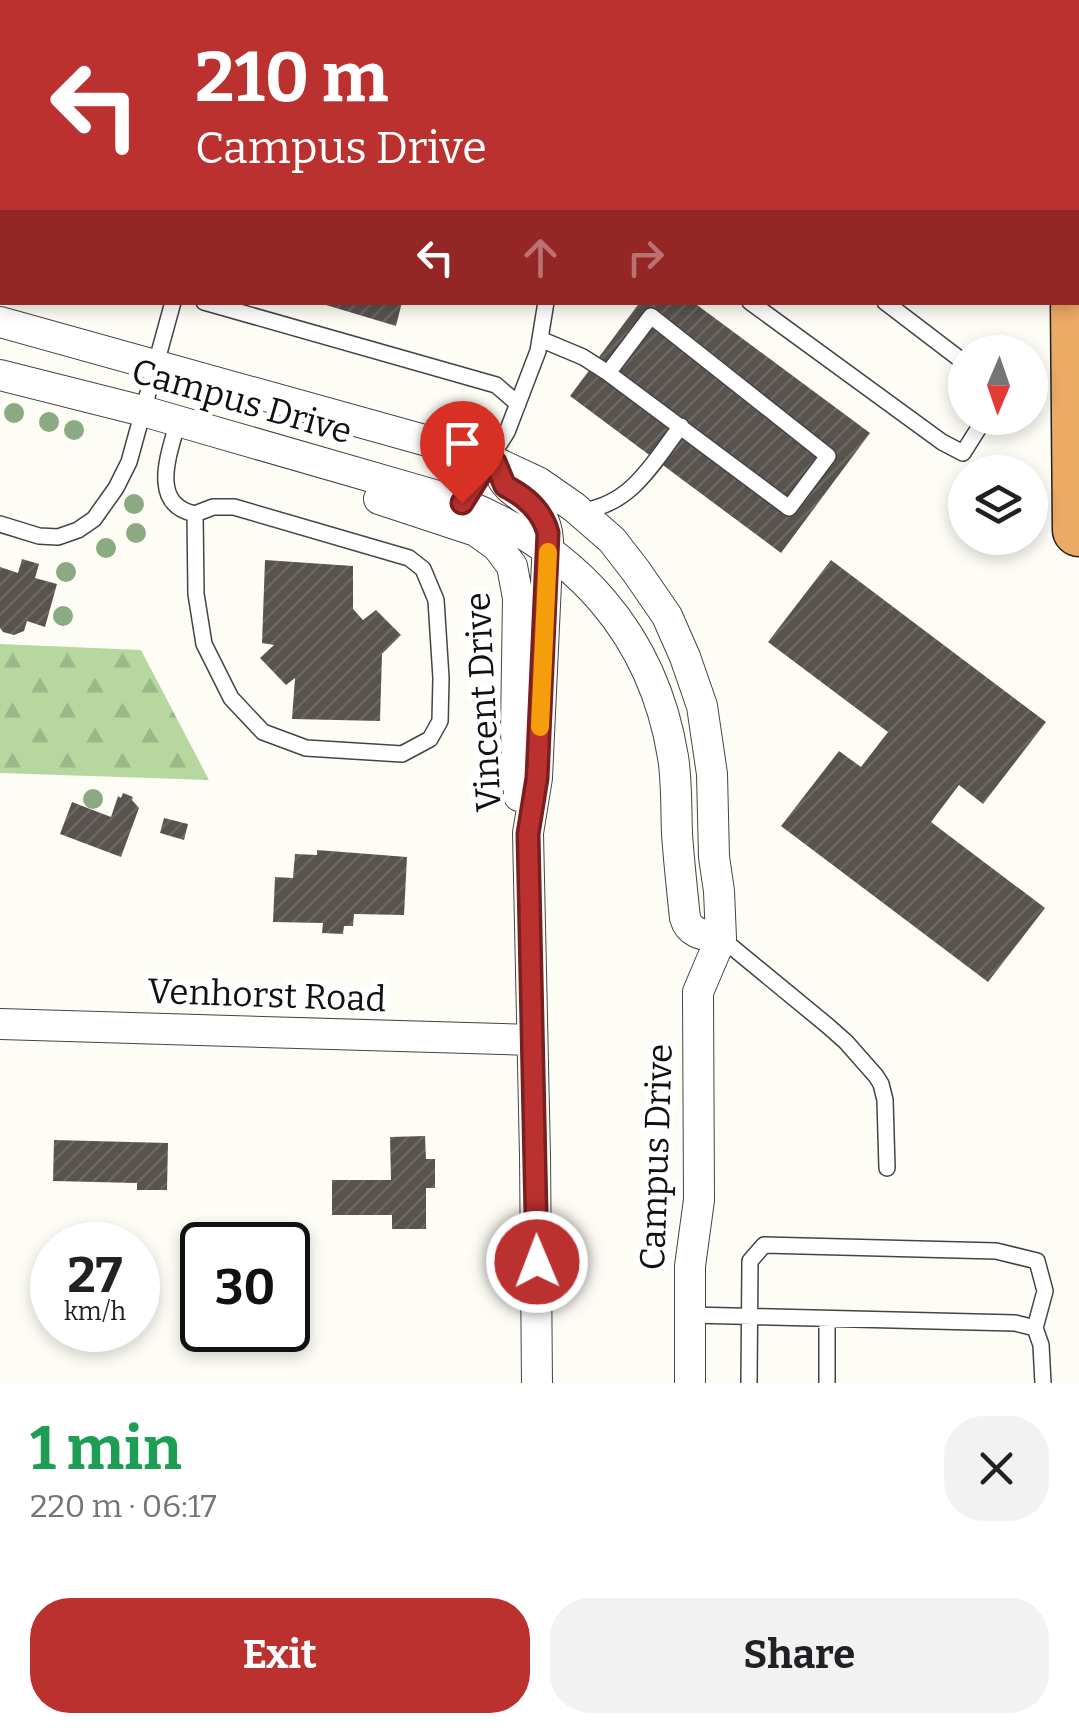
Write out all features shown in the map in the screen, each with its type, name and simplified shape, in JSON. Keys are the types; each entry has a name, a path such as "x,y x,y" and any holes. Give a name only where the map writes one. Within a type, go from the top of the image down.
{"highway":[{"path":"1077,305 1079,530"}],"street":[{"name":"Campus Drive","path":"0,322 492,461 538,482 580,511 612,540 659,602 696,686 710,752 720,938 698,992 698,1200 690,1266 690,1383"},
{"name":"Campus Drive","path":"0,375 248,440 462,503 521,530 548,550 590,586 615,615 651,680 674,760 684,918 694,932 720,938"},
{"name":"Vincent Drive","path":"248,440 293,472 476,531 504,552 518,591 517,776 528,834"},
{"name":"Vincent Drive","path":"492,461 505,486 526,498 548,533 537,778 528,834 536,1156 536,1383"},
{"name":"Venhorst Road","path":"0,1024 532,1040"}],"lane":[{"path":"0,524 50,537 78,530 94,519 125,471 171,305"},
{"path":"215,305 496,384 518,404"},
{"path":"462,503 507,432 538,351 546,305"},
{"path":"754,305 952,448 962,452 974,435"},
{"path":"889,305 948,350"},
{"path":"540,339 584,357 608,373 789,508 828,456 652,316 608,373"},
{"path":"178,421 166,471 166,491 175,504 188,512 195,514 228,506 408,558 423,568 436,600 441,678 440,721 430,740 402,754 306,748 264,732 231,698 204,644 196,594 195,514"},
{"path":"580,511 603,507 626,494 681,426"},
{"path":"720,938 846,1042 882,1084 887,1168"},
{"path":"749,1383 750,1261 764,1245 996,1251 1038,1261 1045,1291 1036,1328 1043,1383"},
{"path":"690,1315 1014,1323 1036,1328"},
{"path":"827,1318 827,1383"}],"green space":[{"path":"0,644 141,650 209,780 0,773"}],"building":[{"path":"326,305 401,305 396,326"},
{"path":"638,305 697,305 870,433 781,553 570,396"},
{"path":"22,559 39,564 35,578 57,584 45,627 27,621 24,631 14,635 0,628 0,567 18,573"},
{"path":"265,560 353,566 353,609 363,620 376,610 401,635 382,654 380,721 292,719 295,678 286,685 260,658 274,645 262,643"},
{"path":"831,560 1046,722 983,804 959,785 931,822 1045,908 988,982 781,826 839,751 861,767 888,732 768,642"},
{"path":"123,793 133,797 139,808 121,857 60,834 72,802 111,817 118,796 121,798"},
{"path":"164,818 188,824 184,840 160,833"},
{"path":"317,850 407,857 404,915 354,914 353,926 344,926 343,934 322,933 323,923 273,922 275,877 293,878 295,854 317,855"},
{"path":"425,1136 426,1159 435,1159 435,1188 426,1188 426,1229 392,1229 392,1215 332,1215 332,1180 391,1180 390,1137"},
{"path":"54,1140 168,1143 167,1190 137,1190 137,1183 53,1181"}],"slow traffic":[{"path":"540,727 548,552"}],"route":[{"path":"462,503 489,460 495,462 505,486 533,505 548,533 537,778 528,834 537,1262"}]}
